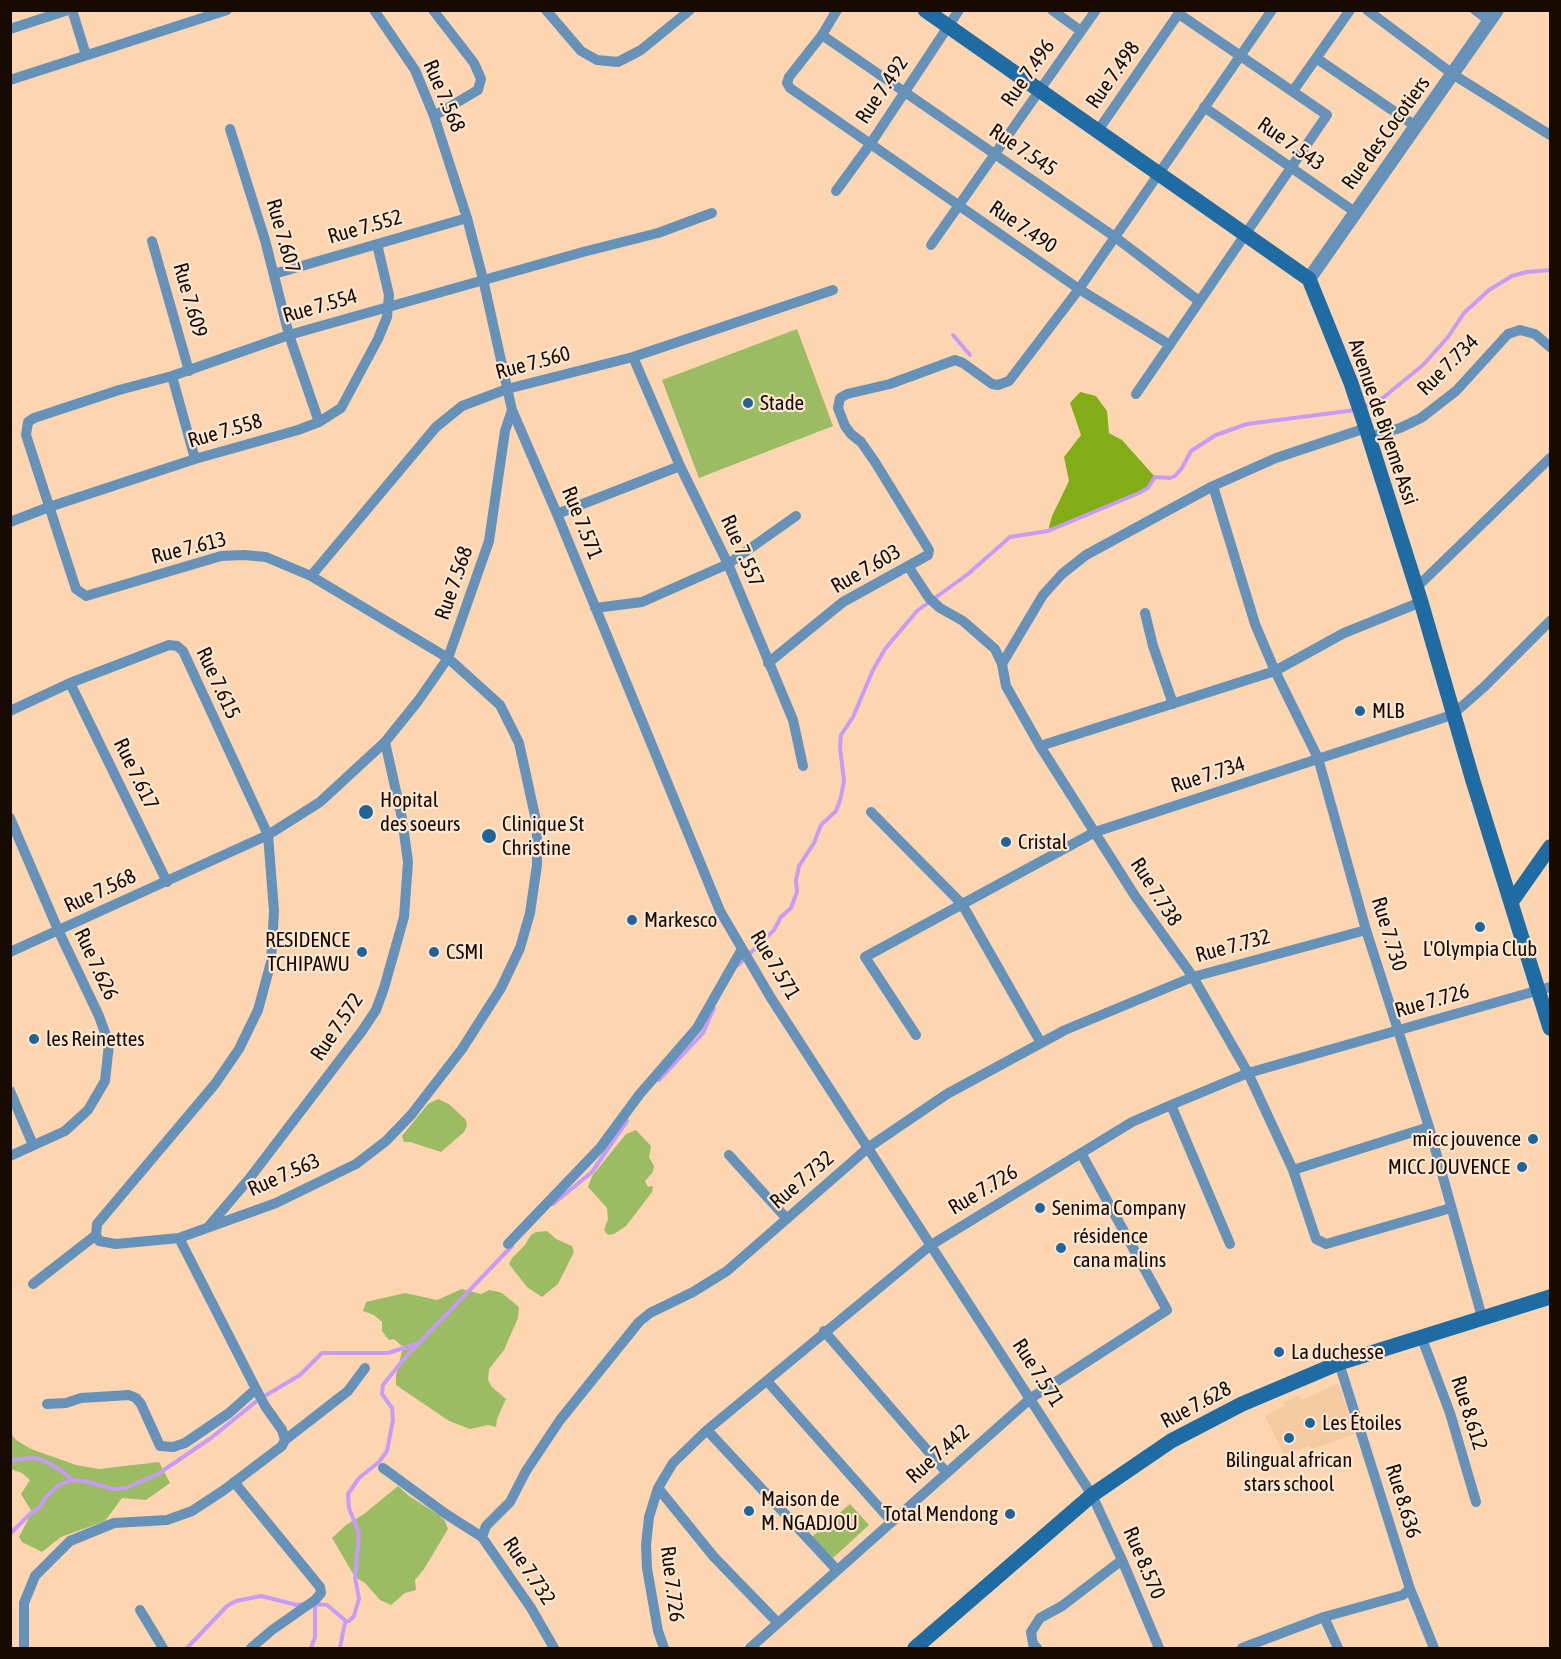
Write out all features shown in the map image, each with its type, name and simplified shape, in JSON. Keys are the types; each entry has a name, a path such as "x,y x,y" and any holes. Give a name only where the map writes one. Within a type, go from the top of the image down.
{"main road":[{"path":"925,10 1309,279"},
{"name":"Avenue de Biyeme Assi","path":"1309,279 1368,432 1417,587 1452,715 1512,901 1545,989 1551,1028"},
{"path":"1512,901 1551,847"},
{"name":"Rue 7.628","path":"915,1648 1092,1494 1171,1441 1242,1404 1339,1363 1551,1297"}],"street":[{"path":"10,29 70,10 86,55"},
{"path":"10,80 227,10"},
{"name":"Rue 7.568","path":"10,952 59,932 267,835 320,802 385,742 418,701 448,658 489,541 505,431 512,410 467,218 434,116 415,70 374,10"},
{"path":"433,10 474,63 481,79 478,90 434,116"},
{"path":"546,10 581,51 597,60 618,62 641,50 682,13"},
{"name":"Rue 7.490","path":"837,10 822,35 789,77 787,83 790,88 1079,289 1170,345"},
{"name":"Rue 7.492","path":"836,191 871,143 959,10"},
{"path":"1052,10 1081,31"},
{"name":"Rue 7.496","path":"931,245 996,156 1096,10"},
{"path":"1079,289 1272,10"},
{"path":"1293,91 1350,10"},
{"path":"1368,10 1454,75 1551,135"},
{"path":"1475,10 1494,16"},
{"path":"1136,393 1327,115 1180,12"},
{"name":"Rue 7.498","path":"1097,132 1180,12"},
{"name":"Rue des Cocotiers","path":"1309,279 1494,16"},
{"name":"Rue 7.545","path":"822,35 1115,237 1199,301"},
{"path":"1316,58 1417,127"},
{"name":"Rue 7.543","path":"1204,108 1355,213"},
{"name":"Rue 7.607","path":"230,129 274,274 289,335 319,422"},
{"name":"Rue 7.554","path":"50,507 26,435 28,422 34,418 189,371 289,335 483,279 658,233 712,213"},
{"name":"Rue 7.552","path":"274,274 467,218"},
{"name":"Rue 7.609","path":"152,241 189,371"},
{"path":"377,244 389,295 389,307"},
{"name":"Rue 7.603","path":"768,663 843,602 925,559 929,550 875,462 861,442 845,426 838,408 840,398 847,394 890,384 955,360 963,363 992,384 998,385 1009,381 1079,289"},
{"name":"Rue 7.560","path":"311,576 436,427 462,406 507,389 633,357 832,290"},
{"name":"Rue 7.558","path":"10,522 195,459 319,422 341,408 378,339 389,307"},
{"name":"Rue 7.734","path":"1002,664 1043,595 1062,574 1086,555 1213,486 1276,458 1368,432 1400,428 1429,412 1456,390 1508,334 1520,330 1535,334 1551,347"},
{"name":"Rue 7.557","path":"633,357 680,466 728,564 793,720 803,766"},
{"path":"172,376 195,459"},
{"name":"Rue 7.571","path":"512,410 720,911 771,998 1092,1494"},
{"path":"1417,587 1551,458"},
{"path":"557,514 680,466"},
{"name":"Rue 7.730","path":"1213,486 1252,615 1275,671 1318,758 1366,930 1429,1127 1482,1317"},
{"name":"Rue 7.613","path":"50,507 76,590 86,596 221,556 266,557 311,576 448,658"},
{"path":"595,608 642,602 728,564 796,516"},
{"name":"Rue 7.738","path":"908,566 929,598 940,608 963,621 995,649 1002,664 1006,686 1040,746 1135,896 1193,977 1248,1073 1293,1170 1316,1239 1326,1244 1451,1208"},
{"path":"1040,746 1275,671 1344,633 1421,602"},
{"path":"1145,613 1153,646 1173,704"},
{"name":"Rue 7.734","path":"916,1035 865,957 1095,832 1452,715 1551,621"},
{"name":"Rue 7.615","path":"10,711 70,683 169,645 177,646 183,651 267,835"},
{"name":"Rue 7.563","path":"96,1235 99,1241 116,1245 179,1238 286,1198 356,1164 386,1141 411,1115 462,1049 501,988 520,948 530,913 537,865 537,825 519,743 501,705 448,658"},
{"name":"Rue 7.617","path":"70,683 167,882"},
{"name":"Rue 7.572","path":"209,1226 249,1179 362,1031 376,1010 384,988 404,917 408,862 402,818 385,742"},
{"path":"871,812 962,904 1041,1043"},
{"name":"Rue 7.626","path":"10,818 59,932 99,1016 109,1044 105,1081 88,1110 66,1131 10,1156"},
{"path":"33,1284 96,1235 97,1224 215,1084 239,1049 258,1010 271,962 274,911 267,835"},
{"name":"Rue 7.732","path":"554,1648 531,1608 482,1537 486,1526 510,1502 526,1471 560,1420 639,1322 650,1313 727,1272 869,1147 947,1094 1065,1030 1193,977 1366,930"},
{"path":"508,1244 600,1148 639,1095 697,1028 742,949"},
{"name":"Rue 7.726","path":"664,1648 658,1631 647,1568 649,1517 658,1488 673,1463 707,1430 824,1331 931,1245 1132,1122 1171,1105 1248,1073 1545,989"},
{"path":"10,1091 33,1145"},
{"path":"1171,1105 1230,1244"},
{"path":"1293,1170 1429,1127"},
{"name":"Rue 7.442","path":"750,1648 1030,1398 1167,1310 1081,1153"},
{"path":"729,1155 787,1219"},
{"path":"179,1238 260,1397 282,1430 285,1440"},
{"path":"824,1331 947,1473"},
{"name":"Rue 8.612","path":"1421,1336 1450,1413 1476,1502"},
{"name":"Rue 8.636","path":"1339,1363 1410,1589 1434,1648"},
{"path":"25,1648 24,1603 35,1576 70,1541 114,1523 168,1520 200,1506 282,1446 285,1440 348,1391 365,1368"},
{"path":"767,1381 892,1522"},
{"path":"47,1404 66,1403 81,1398 129,1395 141,1404 160,1446 173,1447 185,1443 229,1413 260,1397"},
{"path":"707,1430 837,1570"},
{"path":"383,1468 482,1537"},
{"path":"234,1482 320,1587 321,1593 251,1648"},
{"path":"658,1488 714,1557 778,1623"},
{"name":"Rue 8.570","path":"1092,1494 1159,1648"},
{"path":"1037,1648 1033,1644 1031,1632 1040,1618 1062,1606 1122,1560"},
{"path":"1242,1648 1324,1617 1403,1595 1410,1589"},
{"path":"140,1610 163,1648"},
{"path":"1324,1617 1338,1648"}],"shaded area":[{"name":"Les Étoiles","path":"1338,1383 1355,1434 1312,1449 1309,1446 1284,1455 1265,1416 1285,1405 1283,1402 1299,1395 1302,1400"}],"green space":[{"name":"Stade","path":"797,329 833,426 699,478 662,380"},
{"path":"1080,392 1096,396 1107,411 1109,433 1122,440 1155,477 1148,488 1139,493 1048,531 1052,516 1069,481 1064,457 1081,435 1070,403"},
{"path":"438,1099 449,1104 466,1120 467,1126 464,1132 441,1152 404,1142 402,1136 428,1104"},
{"path":"636,1130 651,1146 649,1157 654,1166 653,1172 645,1181 648,1187 653,1186 652,1192 626,1226 608,1235 604,1230 608,1219 607,1208 588,1187 592,1176 626,1134"},
{"path":"547,1231 556,1239 572,1246 574,1252 558,1284 542,1297 527,1287 509,1264 531,1235"},
{"path":"462,1289 481,1294 489,1290 502,1293 519,1307 518,1318 504,1350 489,1369 488,1380 492,1387 506,1399 496,1427 488,1425 470,1429 449,1421 396,1385 396,1375 403,1347 394,1339 389,1340 382,1331 382,1322 374,1315 363,1311 366,1302 405,1293 437,1300"},
{"path":"10,1433 16,1440 31,1449 76,1465 99,1469 159,1462 170,1483 146,1500 122,1498 105,1521 61,1537 42,1552 22,1542 19,1537 32,1512 21,1494 30,1480 22,1473 11,1469"},
{"path":"398,1486 409,1496 439,1515 445,1521 448,1529 415,1580 416,1590 405,1593 391,1605 380,1600 365,1583 355,1577 332,1538"},
{"path":"850,1504 869,1525 833,1558 812,1537"}],"waterway":[{"path":"1363,407 1384,397 1423,365 1448,337 1464,313 1489,290 1512,276 1550,270"},
{"path":"953,335 970,355"},
{"path":"738,965 774,930 781,917 791,908 797,892 796,880 799,866 814,843 821,825 836,811 841,797 844,781 841,735 853,717 873,670 885,649 917,611 968,574 1010,537 1048,531 1139,493 1148,488 1155,477 1175,476 1191,451 1216,435 1247,424 1356,410"},
{"path":"659,1080 703,1033 714,1008"},
{"path":"553,1204 592,1172 627,1121"},
{"path":"10,1534 39,1508 46,1497 59,1485 72,1480 113,1489 126,1488 158,1474 211,1438 258,1400 300,1375 322,1353 388,1353 419,1343 512,1246"},
{"path":"340,1648 346,1621 354,1616 359,1599 355,1577 359,1534 349,1508 348,1494 359,1478 379,1462 387,1451 393,1420 392,1408 382,1394 383,1385 419,1343"},
{"path":"10,1460 35,1458 43,1460 72,1480"},
{"path":"187,1648 227,1606 236,1601 261,1596 297,1605 304,1604"},
{"path":"314,1604 327,1605 346,1621"},
{"path":"311,1648 315,1637 315,1604"}],"place":[{"name":"Stade","path":"748,403"},
{"name":"MLB","path":"1360,711"},
{"name":"Hopital des soeurs","path":"366,812"},
{"name":"Clinique St Christine","path":"489,836"},
{"name":"Cristal","path":"1006,842"},
{"name":"Markesco","path":"632,920"},
{"name":"L'Olympia Club","path":"1480,927"},
{"name":"RESIDENCE TCHIPAWU","path":"362,952"},
{"name":"CSMI","path":"434,952"},
{"name":"les Reinettes","path":"34,1039"},
{"name":"micc jouvence","path":"1533,1139"},
{"name":"MICC JOUVENCE","path":"1522,1167"},
{"name":"Senima Company","path":"1040,1208"},
{"name":"résidence cana malins","path":"1061,1248"},
{"name":"La duchesse","path":"1279,1352"},
{"name":"Les Étoiles","path":"1310,1423"},
{"name":"Bilingual african stars school","path":"1289,1438"},
{"name":"Maison de M. NGADJOU","path":"749,1511"},
{"name":"Total Mendong","path":"1010,1514"}]}
